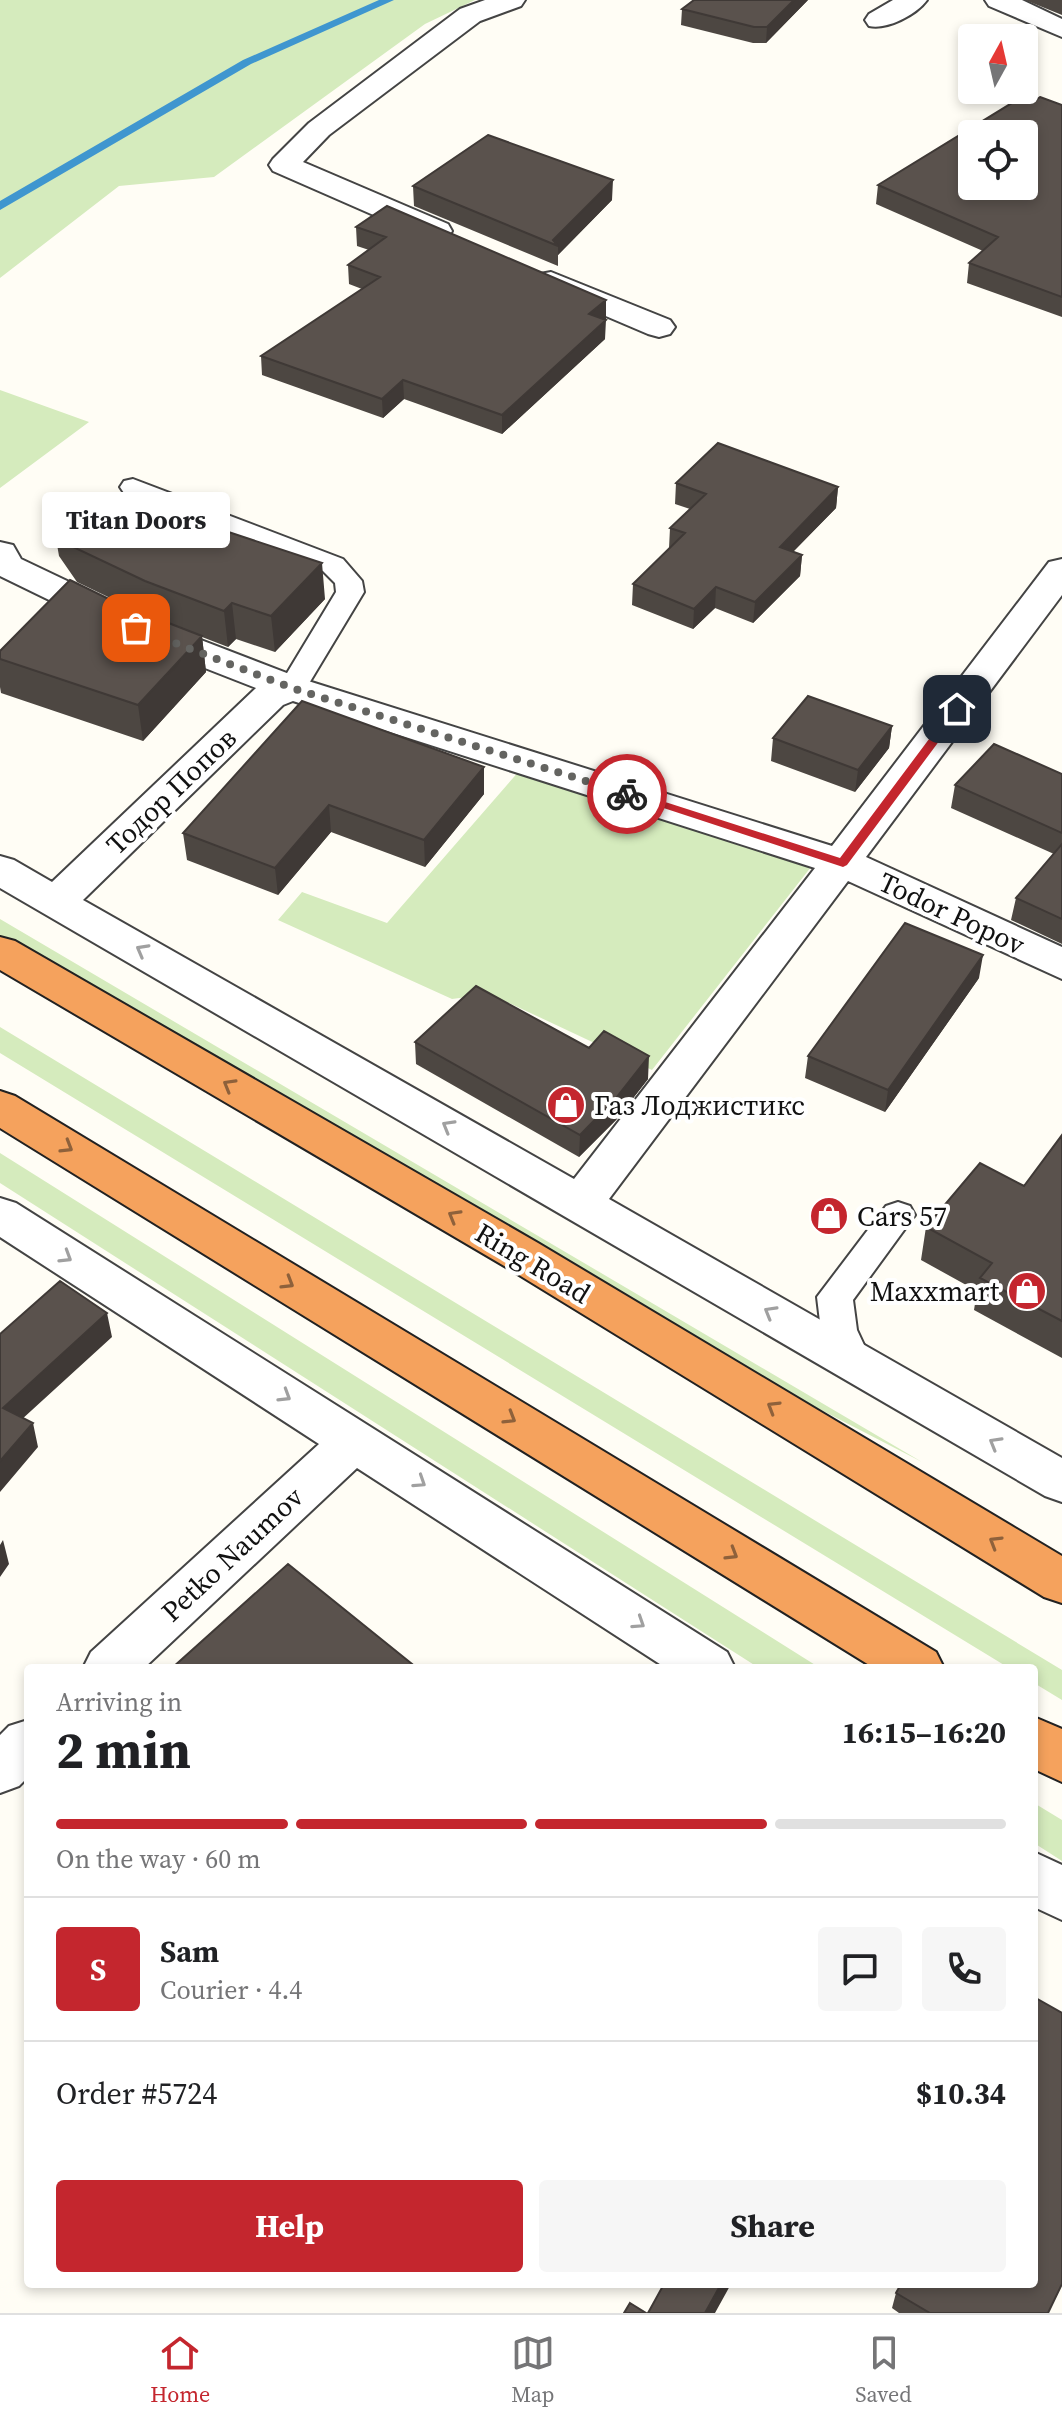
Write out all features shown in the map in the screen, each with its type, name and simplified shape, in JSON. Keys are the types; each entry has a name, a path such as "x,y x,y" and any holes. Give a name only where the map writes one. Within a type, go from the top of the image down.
{"highway":[{"name":"Ring Road","path":"0,951 522,1255 1062,1582"},
{"path":"0,1107 911,1664"},
{"path":"1038,1743 1062,1758"}],"street":[{"path":"457,240 284,165 319,129 470,15 511,0"},
{"path":"879,20 913,0"},
{"path":"999,0 1062,29"},
{"path":"529,271 659,327"},
{"name":"Todor Popov","path":"0,553 8,566 136,628 292,688 843,863 1062,964"},
{"path":"580,1202 615,1162 1062,570"},
{"name":"Тодор Попов","path":"56,902 270,696 292,688"},
{"path":"0,870 1062,1482"},
{"path":"0,1215 703,1664"},
{"name":"Petko Naumov","path":"113,1664 355,1440"},
{"path":"0,1769 24,1747"},
{"path":"1038,1880 1062,1895"}],"lane":[{"path":"133,487 333,565 348,581 350,592 292,688"},
{"path":"853,1360 839,1330 835,1297 898,1215"}],"green space":[{"path":"0,0 475,0 425,24 214,177 119,186 0,278"},
{"path":"0,390 89,422 0,488"},
{"path":"520,770 811,867 652,1070 490,994 452,999 278,920 302,892 387,923"},
{"path":"0,919 922,1462 633,1313 0,939"},
{"path":"0,1027 1062,1670 1062,1700 1038,1685 1038,1664 1002,1664 0,1053"},
{"path":"0,1153 814,1664 753,1664 0,1183"},
{"path":"1038,1805 1062,1820 1062,1861 1038,1846"}],"building":[{"path":"694,0 794,0 767,27 754,27 682,9"},
{"path":"1040,97 1062,105 1062,297 969,263 998,237 878,185 958,136 958,200 1038,200 1038,120 984,120 1010,104 1038,104"},
{"path":"488,135 613,180 553,240 558,246 413,186"},
{"path":"387,206 606,300 589,314 606,320 502,415 403,380 382,399 261,356 380,277 348,265 386,237 356,227"},
{"path":"718,443 838,487 780,547 802,555 755,602 716,587 694,609 633,584 685,533 670,528 706,494 676,483"},
{"path":"132,500 322,563 271,616 232,603 224,611 145,581 71,546 53,521 115,517"},
{"path":"70,580 117,603 202,636 138,705 0,659 0,651"},
{"path":"808,696 892,726 858,770 773,738"},
{"path":"302,701 484,767 424,840 329,805 275,868 183,833"},
{"path":"994,744 1062,774 1062,833 955,785"},
{"path":"1062,844 1062,919 1016,898"},
{"path":"905,923 983,955 888,1090 808,1056"},
{"path":"476,986 589,1048 604,1031 649,1056 616,1098 580,1135 415,1042"},
{"path":"1062,1135 1062,1321 980,1278 992,1263 926,1227 980,1163 1024,1186"},
{"path":"60,1281 107,1313 3,1408 33,1423 0,1461 0,1334"},
{"path":"288,1564 412,1664 176,1664"},
{"path":"1038,1999 1062,2013 1062,2284 1048,2313 930,2313 896,2293 899,2288 1038,2288"},
{"path":"662,2288 719,2288 705,2313 648,2313"},
{"path":"630,2303 646,2313 624,2313"}],"waterway":[{"path":"0,206 247,62 388,0"}],"way so far":[{"path":"136,628 292,688 627,794"}],"place":[{"name":"Titan Doors","path":"136,628"},
{"name":"Газ Лоджистикс","path":"566,1105"},
{"name":"Cars 57","path":"829,1216"},
{"name":"Maxxmart","path":"1027,1291"}],"route":[{"path":"627,794 843,863 957,709"}]}
